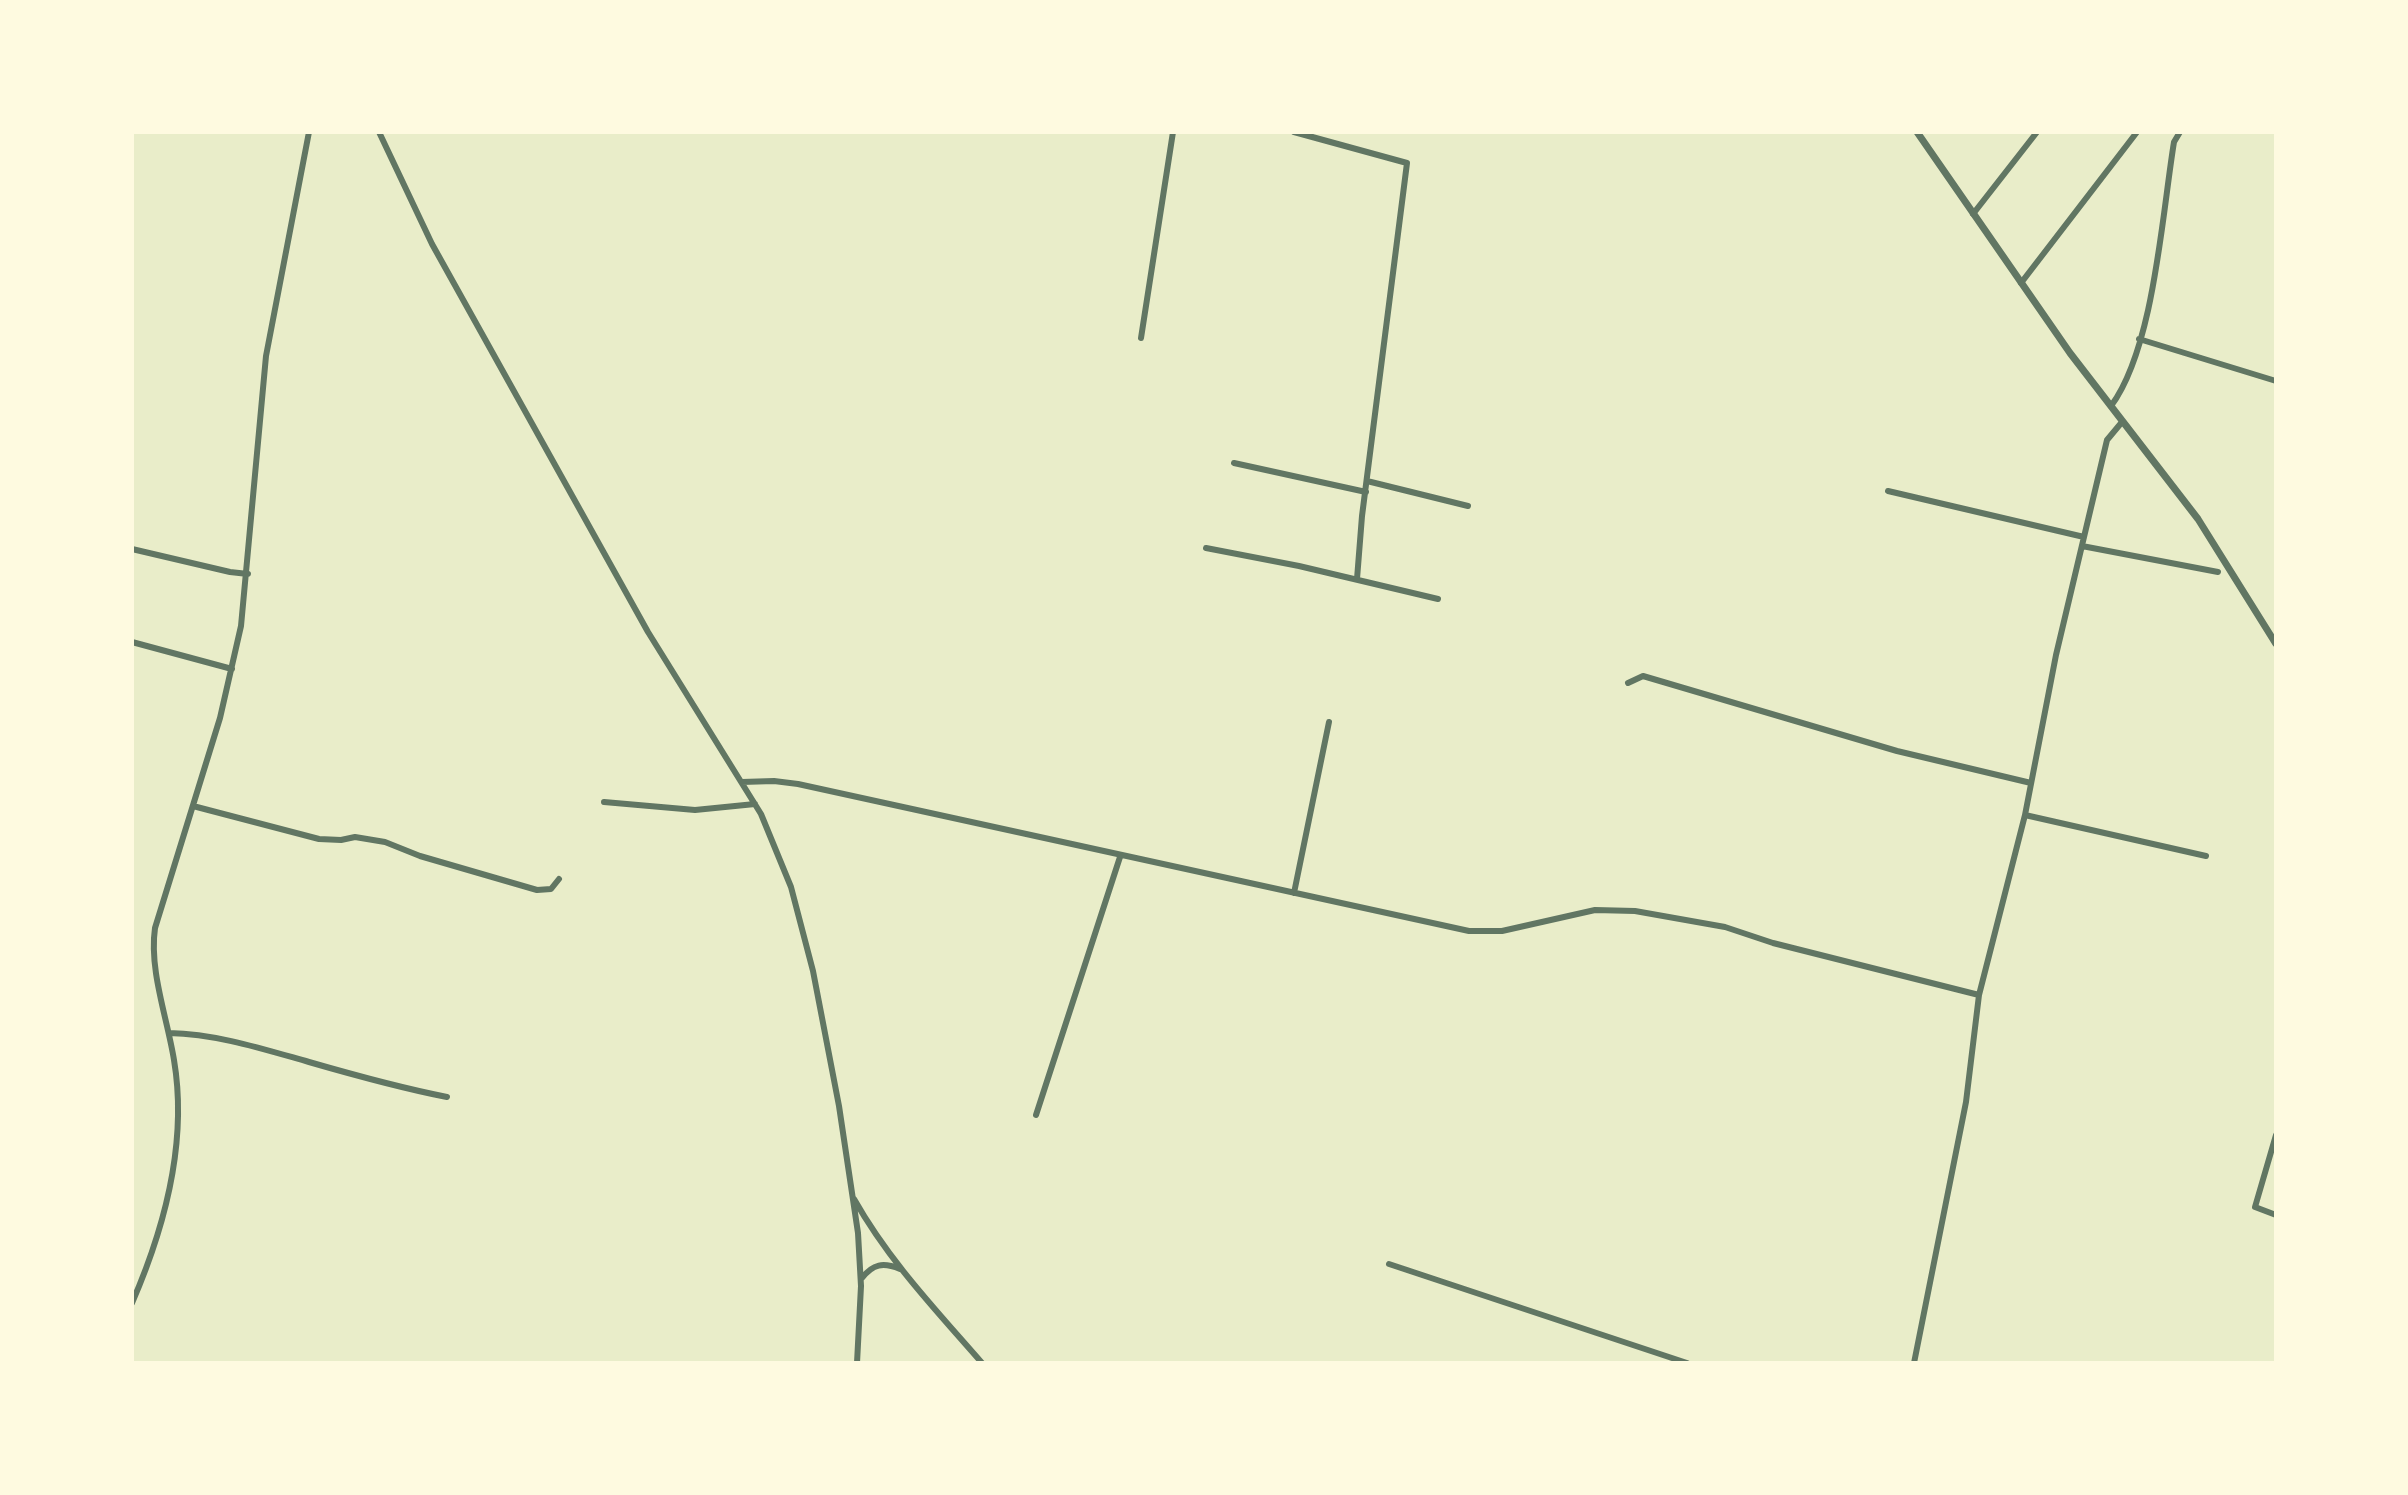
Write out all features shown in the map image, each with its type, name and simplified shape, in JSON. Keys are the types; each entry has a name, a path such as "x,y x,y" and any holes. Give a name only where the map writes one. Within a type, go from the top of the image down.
{"street":[{"path":"132,1303 159,1238 176,1152 179,1102 169,1033 153,963 155,928 220,718 241,626 266,356 309,132"},
{"path":"379,132 432,244 648,632 755,804 791,887 813,971 853,1196 860,1280 857,1363"},
{"path":"1141,338 1173,132"},
{"path":"1294,132 1407,163 1357,579"},
{"path":"1917,132 2021,283 2122,422 2198,519 2276,644"},
{"path":"1973,214 2037,132"},
{"path":"2021,283 2137,132"},
{"path":"2111,406 2121,392 2149,300 2174,142 2180,132"},
{"path":"2139,339 2276,381"},
{"path":"1914,1363 1966,1102 1979,995 2025,815 2056,655 2107,440 2122,422"},
{"path":"1234,463 1366,492"},
{"path":"1367,481 1468,506"},
{"path":"1888,491 2084,537"},
{"path":"2082,546 2218,572"},
{"path":"1206,548 1438,599"},
{"path":"132,549 217,570 248,574"},
{"path":"132,642 232,669"},
{"path":"1628,683 1643,676 1897,751 2031,783"},
{"path":"1294,893 1329,722"},
{"path":"742,782 798,784 1120,857 1469,931 1502,931 1595,910 1649,913 1725,927 1773,943 1979,995"},
{"path":"604,802 695,810 755,804"},
{"path":"193,806 319,839 355,837 385,842 420,856 537,890 551,889 559,879"},
{"path":"2025,815 2206,856"},
{"path":"1036,1115 1120,857"},
{"path":"169,1033 190,1033 257,1047 447,1097"},
{"path":"2276,1135 2255,1207 2276,1215"},
{"path":"853,1196 873,1234 900,1269 982,1363"},
{"path":"860,1280 867,1271 881,1264 900,1269"},
{"path":"1389,1264 1687,1363"}]}
